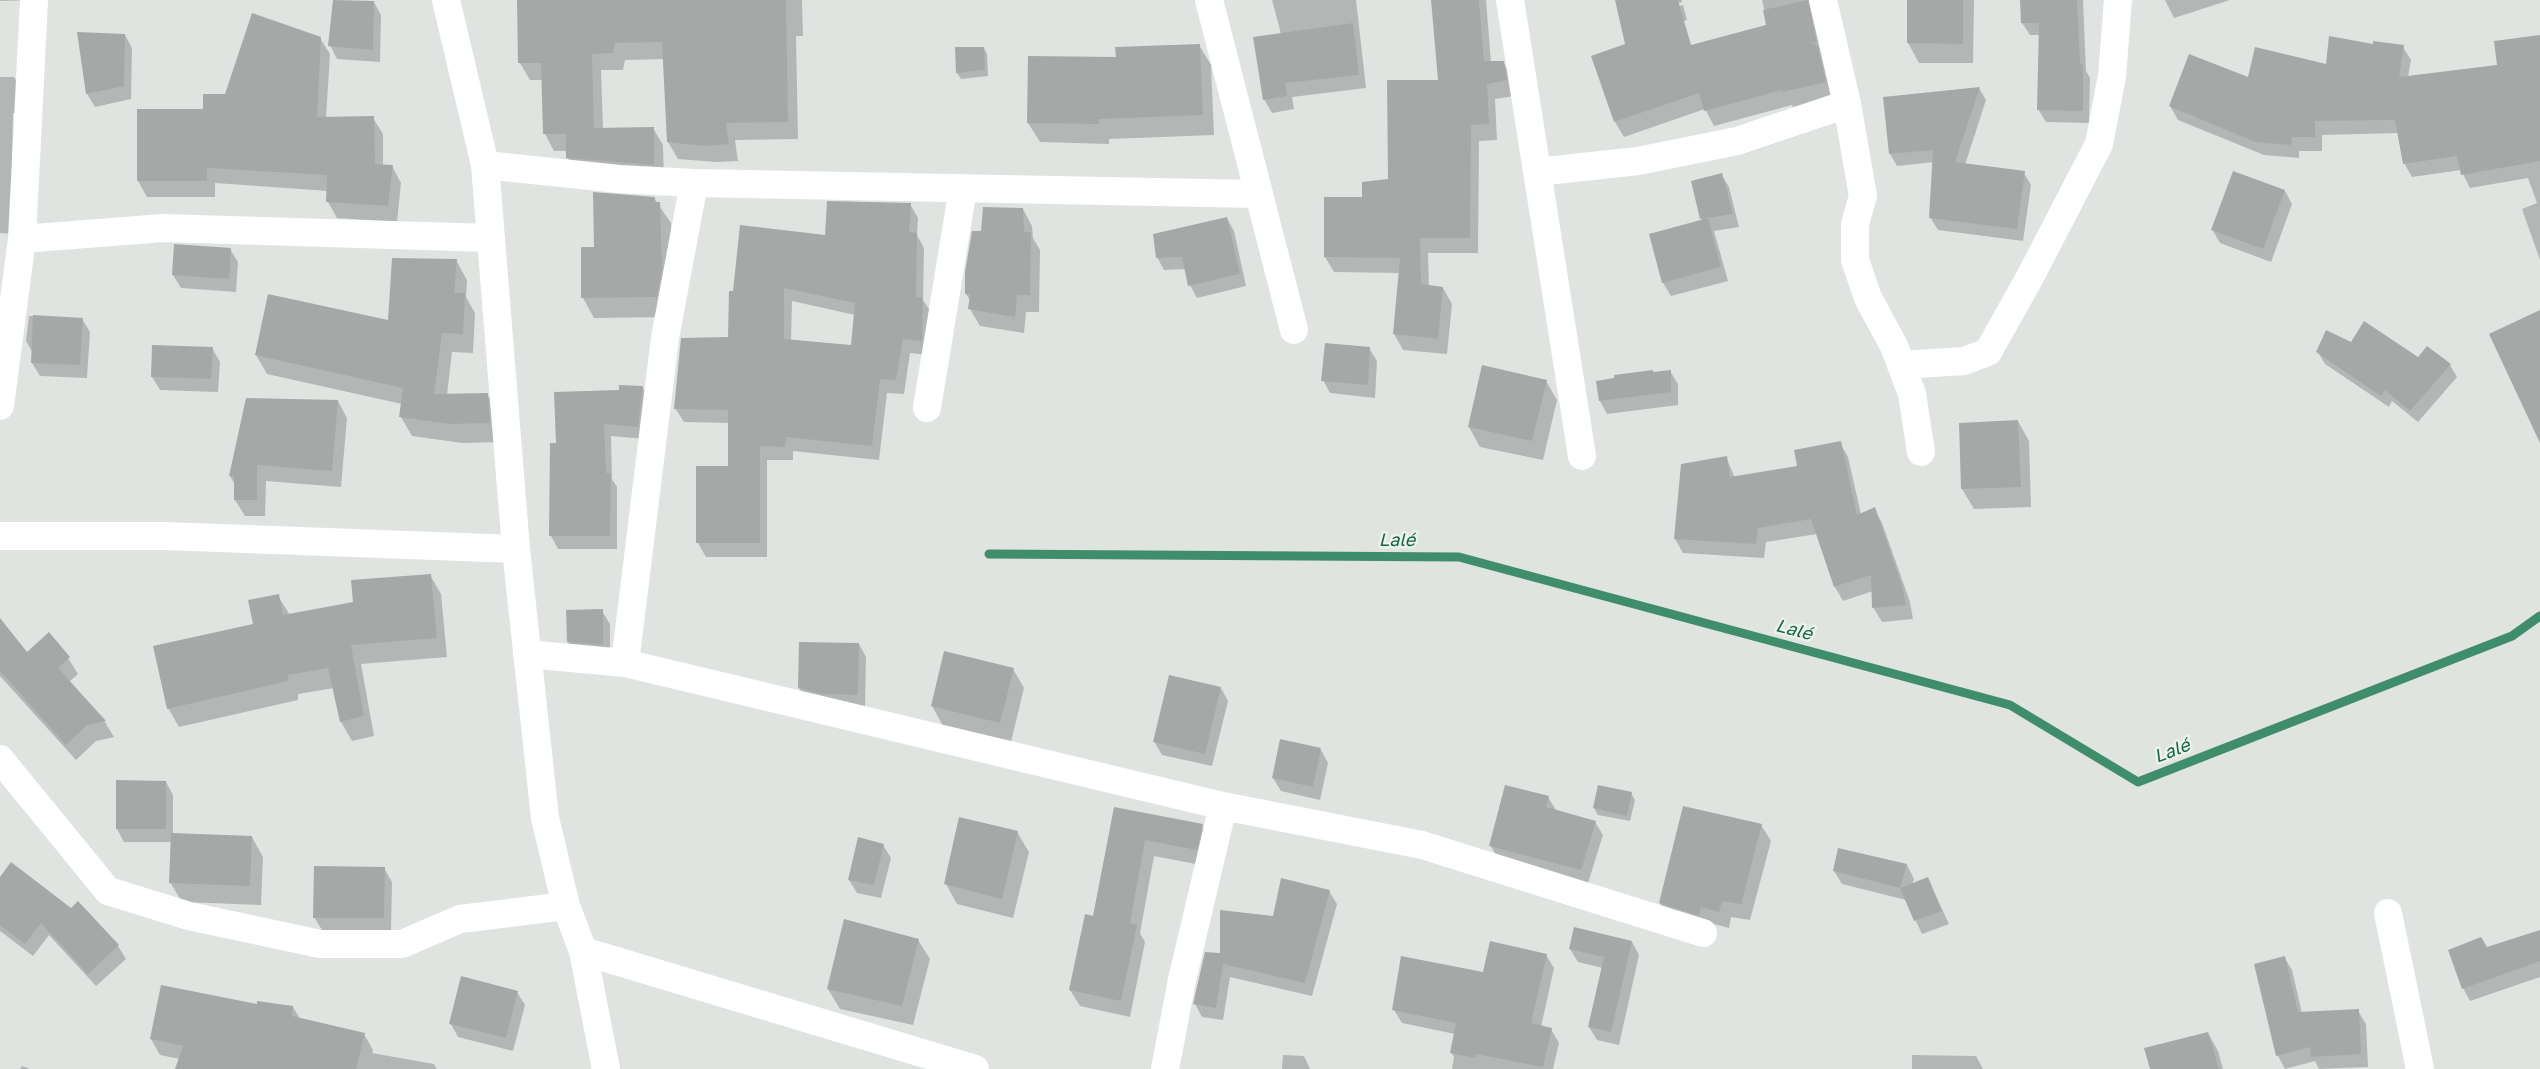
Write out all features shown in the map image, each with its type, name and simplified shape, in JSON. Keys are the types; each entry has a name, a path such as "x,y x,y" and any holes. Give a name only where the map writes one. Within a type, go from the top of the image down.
{"street":[{"path":"0,406 22,238 34,0"},
{"path":"446,0 486,165 516,549 545,818 566,906 583,951 606,1069"},
{"path":"1209,0 1294,330"},
{"path":"1510,0 1582,456"},
{"path":"1824,0 1847,104 1863,196 1855,224 1855,260 1868,298 1894,346 1912,394 1921,452"},
{"path":"1901,364 1964,360 1988,352 2030,277 2099,144 2112,76 2118,0"},
{"path":"1537,172 1638,161 1737,141 1847,104"},
{"path":"486,165 618,179 694,183 1258,194"},
{"path":"624,663 665,338 694,183"},
{"path":"927,408 963,188"},
{"path":"22,238 163,228 491,238"},
{"path":"0,536 166,536 516,549"},
{"path":"527,654 624,663 1222,806 1422,845 1703,933"},
{"path":"0,758 108,891 188,916 320,944 402,944 460,919 566,906"},
{"path":"1166,1069 1182,980 1222,806"},
{"path":"2388,913 2420,1069"},
{"path":"583,951 975,1069"}],"building":[{"path":"333,0 374,1 373,50 328,46"},
{"path":"517,0 786,0 788,122 726,123 729,144 705,146 667,142 662,42 615,43 613,53 592,54 594,128 654,127 654,165 566,158 566,134 543,134 541,63 518,63"},
{"path":"1431,0 1479,0 1484,61 1504,61 1507,80 1487,84 1489,124 1471,125 1470,238 1420,238 1421,284 1443,287 1438,339 1393,334 1400,258 1324,257 1324,197 1362,197 1362,182 1388,179 1387,80 1438,80"},
{"path":"1615,0 1678,0 1691,45 1766,25 1763,10 1808,0 1817,43 1809,42 1818,46 1826,82 1783,92 1782,90 1704,111 1699,93 1614,122 1591,56 1625,44"},
{"path":"1907,0 1963,0 1963,44 1907,43"},
{"path":"2020,0 2077,0 2080,64 2083,64 2083,111 2037,110 2039,23 2021,23"},
{"path":"252,13 321,37 317,117 374,116 375,164 393,165 388,206 326,202 327,175 207,168 207,181 137,181 137,109 203,109 203,94 225,94"},
{"path":"1353,23 1359,75 1285,83 1287,96 1263,100 1253,37"},
{"path":"77,32 125,34 124,86 86,94"},
{"path":"2540,35 2540,161 2461,175 2457,156 2403,164 2395,120 2315,121 2315,137 2292,137 2291,145 2255,142 2169,106 2189,54 2248,77 2255,47 2326,64 2329,36 2373,44 2373,41 2404,45 2399,77 2497,65 2494,41"},
{"path":"1200,44 1203,115 1099,119 1099,124 1027,123 1028,56 1116,57 1115,47"},
{"path":"955,47 984,47 985,70 956,73"},
{"path":"1980,87 1955,162 2025,171 2017,229 1929,218 1933,150 1889,154 1883,97"},
{"path":"2233,171 2285,190 2263,249 2211,230"},
{"path":"1722,173 1733,214 1700,219 1691,181"},
{"path":"593,192 655,197 655,202 660,202 662,271 657,297 581,298 581,247 594,247"},
{"path":"827,201 911,203 909,232 917,233 916,297 923,297 922,341 903,339 896,380 880,379 872,446 786,437 785,447 760,446 760,543 696,543 696,466 728,466 728,410 674,409 681,338 728,337 729,291 733,291 740,225 825,235","holes":["784,288 855,303 851,345 784,339"]},
{"path":"983,207 1023,208 1024,232 1031,232 1030,295 1017,295 1015,317 968,309 970,294 965,294 965,272 972,231 981,231"},
{"path":"1227,217 1240,274 1188,286 1182,257 1156,258 1153,234"},
{"path":"1708,218 1721,267 1662,283 1649,234"},
{"path":"174,244 231,248 229,279 172,275"},
{"path":"392,258 457,259 454,293 465,293 463,334 442,333 434,394 488,393 490,423 450,424 399,417 403,388 255,355 268,294 388,320"},
{"path":"2540,310 2540,443 2489,334"},
{"path":"33,315 83,318 80,365 31,363"},
{"path":"2364,321 2418,357 2427,346 2451,364 2410,411 2385,390 2381,396 2316,352 2326,330 2351,342"},
{"path":"1325,343 1370,347 1368,385 1321,381"},
{"path":"152,345 213,347 211,379 151,377"},
{"path":"1482,365 1547,380 1532,441 1468,427"},
{"path":"1653,370 1653,372 1671,370 1671,392 1599,401 1596,381 1614,378 1614,375"},
{"path":"619,385 643,386 638,427 604,424 606,473 611,473 610,536 549,536 550,443 556,443 554,392 619,390"},
{"path":"246,398 338,400 332,471 257,465 257,500 234,500 234,476 229,476"},
{"path":"2018,420 2021,487 1961,489 1959,423"},
{"path":"1841,441 1857,515 1875,507 1902,586 1906,605 1872,608 1871,575 1834,587 1811,519 1758,528 1756,544 1674,539 1681,464 1727,456 1730,477 1797,466 1794,450"},
{"path":"431,574 437,638 351,645 364,716 340,722 328,668 288,675 288,681 167,709 153,646 253,624 248,600 279,594 283,615 353,602 351,580"},
{"path":"603,609 603,645 567,642 566,610"},
{"path":"0,618 27,652 49,632 70,657 58,668 106,721 87,725 66,745 0,671"},
{"path":"799,642 859,643 858,695 821,694 798,688"},
{"path":"944,651 1014,668 1000,723 931,706"},
{"path":"1169,675 1221,687 1205,754 1153,742"},
{"path":"1280,739 1321,748 1313,787 1272,778"},
{"path":"116,780 166,781 166,829 116,829"},
{"path":"1505,785 1549,796 1546,807 1596,821 1581,870 1489,846"},
{"path":"1598,785 1632,792 1627,816 1593,808"},
{"path":"1683,806 1762,824 1741,904 1722,901 1719,912 1701,907 1699,916 1659,903"},
{"path":"1114,807 1203,824 1197,850 1145,840 1130,923 1137,925 1121,1001 1069,990 1085,914 1093,916"},
{"path":"959,817 1018,831 1002,899 944,884"},
{"path":"171,833 252,836 250,886 169,883"},
{"path":"858,837 884,844 874,885 848,880"},
{"path":"1838,848 1907,864 1900,888 1833,871"},
{"path":"11,862 71,908 78,901 119,945 88,974 41,923 25,944 0,925 0,877"},
{"path":"314,866 385,867 384,918 313,918"},
{"path":"1928,877 1942,911 1914,921 1900,888"},
{"path":"1281,878 1330,890 1305,983 1223,964 1216,1008 1193,1004 1205,952 1220,953 1220,910 1273,916"},
{"path":"844,919 919,939 902,1006 827,989"},
{"path":"1574,927 1632,941 1611,1032 1588,1027 1604,957 1569,949"},
{"path":"2540,930 2540,961 2462,989 2448,950 2481,937 2487,947"},
{"path":"1490,941 1547,954 1531,1023 1552,1028 1543,1067 1476,1054 1476,1058 1450,1053 1456,1023 1392,1010 1401,956 1483,972"},
{"path":"2285,956 2298,1012 2359,1009 2361,1054 2311,1057 2310,1047 2276,1056 2254,964"},
{"path":"461,976 518,991 506,1038 449,1024"},
{"path":"161,985 257,1004 257,1001 293,1006 292,1016 365,1033 356,1069 175,1069 183,1046 150,1039"},
{"path":"2208,1032 2219,1069 2150,1069 2144,1048"}],"waterway":[{"name":"Lalé","path":"989,554 1459,557 2010,705 2138,782 2512,636 2540,616"}]}
